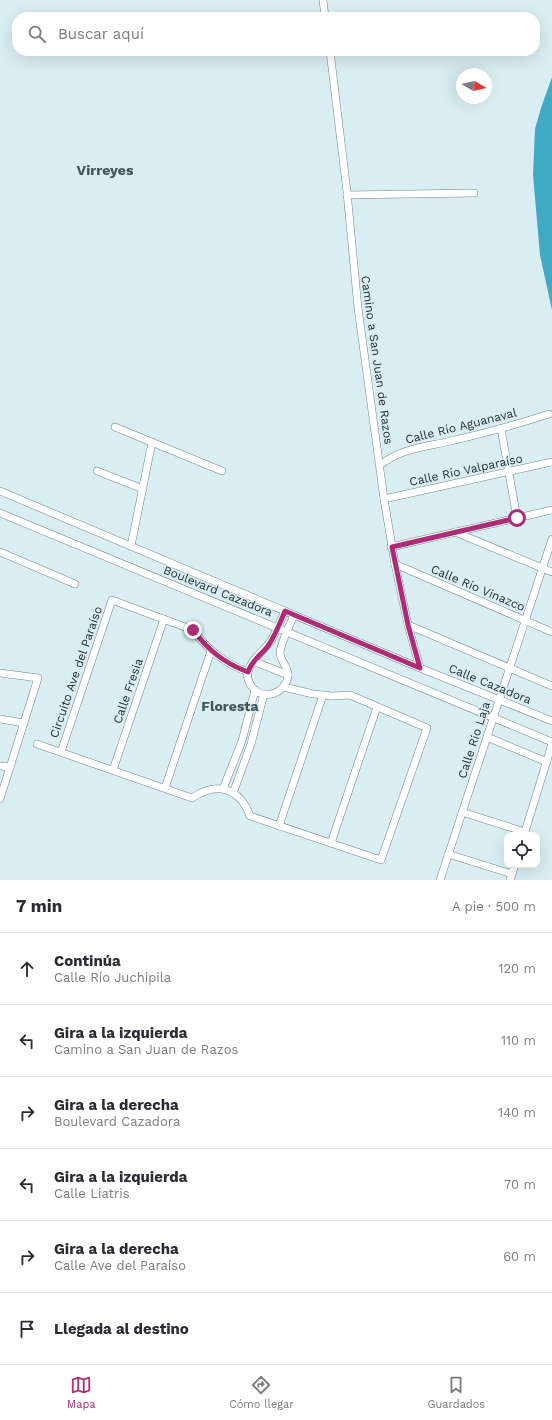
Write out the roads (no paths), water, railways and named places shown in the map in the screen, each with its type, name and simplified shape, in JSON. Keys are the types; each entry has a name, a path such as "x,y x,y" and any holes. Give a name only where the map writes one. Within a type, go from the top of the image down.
{"street":[{"path":"323,0 324,12"},
{"name":"Camino a San Juan de Razos","path":"331,56 347,195 358,308 384,499 395,564 408,625 420,668"},
{"path":"347,195 474,194"},
{"name":"Calle Río Aguanaval","path":"380,465 388,459 407,450 501,429 549,414"},
{"path":"115,427 222,471"},
{"path":"501,429 517,518"},
{"path":"131,546 152,442"},
{"name":"Calle Río Valparaíso","path":"384,499 552,462"},
{"path":"98,471 143,489"},
{"name":"Boulevard Cazadora","path":"0,491 420,668"},
{"path":"392,547 552,510"},
{"name":"Boulevard Cazadora","path":"0,513 493,717"},
{"path":"455,532 552,572"},
{"name":"Calle Río Laja","path":"440,880 552,539"},
{"path":"0,552 74,584"},
{"name":"Calle Río Vinazco","path":"395,564 552,632"},
{"name":"Circuito Ave del Paraíso","path":"61,752 112,600 164,619"},
{"path":"285,611 268,646 254,661 248,672 249,682 255,690 264,694 275,693 284,687 288,675 280,657 280,653 294,615"},
{"path":"164,619 193,630 211,651 228,664 248,672"},
{"name":"Calle Fresia","path":"113,770 164,619"},
{"path":"408,625 552,686"},
{"path":"165,788 211,651"},
{"path":"254,661 288,675"},
{"name":"Calle Cazadora","path":"420,668 552,721"},
{"path":"0,672 38,678 0,799"},
{"name":"Circuito Ave del Paraíso","path":"37,744 192,798 201,792 212,788 223,789 233,793 241,799 247,807 250,816 381,860 427,728 350,695 323,695 284,687"},
{"path":"223,789 242,741 255,690"},
{"path":"233,793 251,744 264,694"},
{"path":"279,826 323,695"},
{"path":"331,843 377,707"},
{"path":"493,717 552,743 525,832"},
{"path":"0,719 24,723"},
{"path":"486,737 547,762"},
{"path":"0,766 10,768"},
{"path":"462,812 522,832"},
{"path":"448,854 511,877"}],"water":[{"path":"552,77 552,310 540,255 533,175 535,129"}],"district":[{"name":"Virreyes","path":"105,170"},
{"name":"Floresta","path":"230,706"}]}
